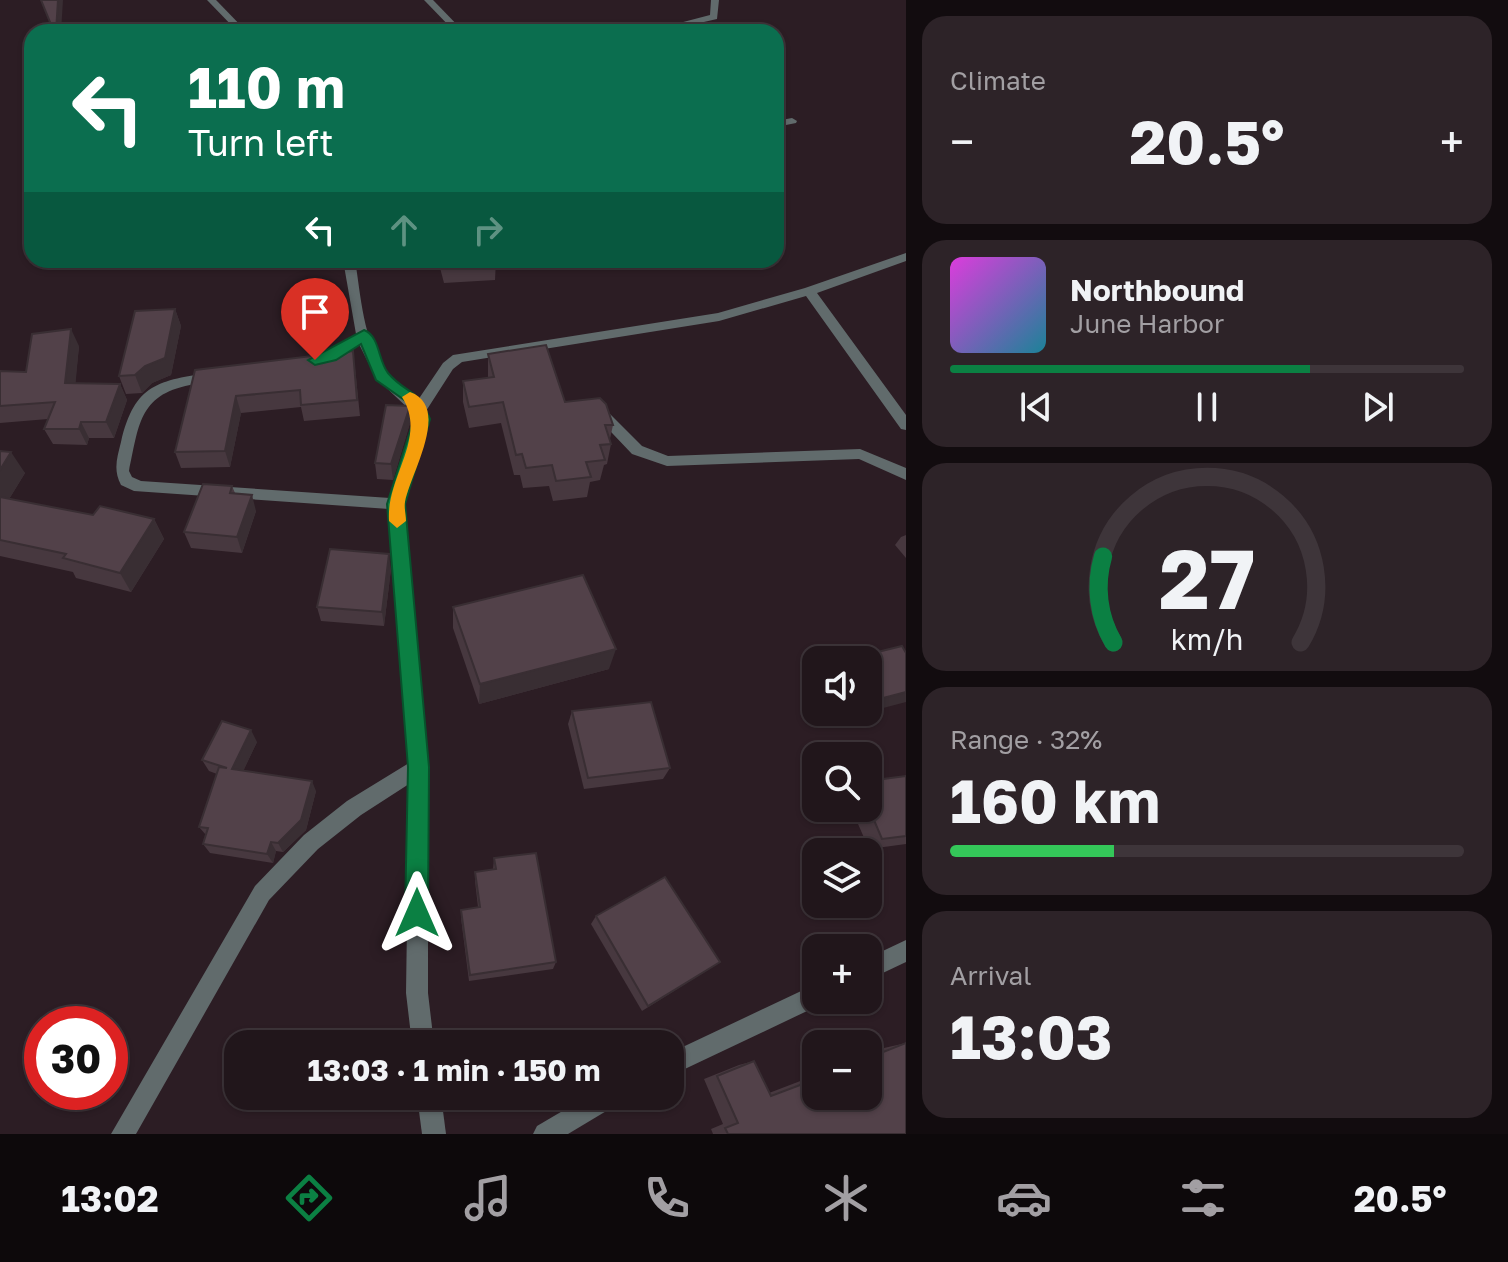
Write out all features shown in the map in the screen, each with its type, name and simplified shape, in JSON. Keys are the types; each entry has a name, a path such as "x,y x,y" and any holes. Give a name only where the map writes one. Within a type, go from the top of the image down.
{"street":[{"path":"211,0 235,24"},
{"path":"428,0 452,24"},
{"path":"684,24 714,17 715,0"},
{"path":"784,122 792,121"},
{"path":"419,410 448,366 458,358 719,317 809,291 862,269 906,257"},
{"path":"351,268 364,335 381,376 413,399 419,410 421,428 396,504 419,767 417,993 421,1030"},
{"path":"809,291 906,425"},
{"path":"300,364 331,356 364,335"},
{"path":"229,374 172,383 151,391 140,402 122,471 126,481 139,487 396,504"},
{"path":"591,401 637,450 667,461 860,454 906,474"},
{"path":"123,1134 262,893 311,842 354,808 419,767"},
{"path":"882,962 906,951"},
{"path":"684,1058 802,1002"},
{"path":"431,1110 434,1134"},
{"path":"545,1134 586,1110"}],"building":[{"path":"41,0 58,0 56,24 51,24"},
{"path":"175,309 165,358 145,366 135,375 119,376 135,311"},
{"path":"71,329 65,383 120,384 106,422 81,422 79,429 44,429 55,402 0,406 0,371 26,372 32,334"},
{"path":"546,345 565,402 600,398 606,404 613,425 605,425 611,444 600,445 605,460 586,462 591,477 556,481 552,465 526,468 522,454 516,455 503,402 469,407 463,381 494,377 488,354"},
{"path":"353,351 357,400 301,405 300,390 236,396 225,451 175,452 195,370"},
{"path":"386,405 410,406 391,464 375,463"},
{"path":"0,451 11,452 0,470"},
{"path":"203,484 232,486 230,493 252,495 237,537 184,532"},
{"path":"0,497 93,515 100,506 154,519 120,573 63,558 66,554 0,540"},
{"path":"330,549 389,554 382,612 317,607"},
{"path":"583,575 616,649 480,684 453,607"},
{"path":"902,646 906,653 906,692 882,698 882,651"},
{"path":"651,702 670,768 588,778 572,711"},
{"path":"222,721 251,730 232,769 312,781 301,820 278,843 271,842 267,854 203,844 208,828 199,827 219,767 227,768 202,760"},
{"path":"906,776 906,836 882,839 875,822 882,822 882,779"},
{"path":"536,853 556,962 470,975 461,910 480,907 475,872 496,869 494,858"},
{"path":"665,877 720,962 648,1006 596,916"},
{"path":"906,1043 906,1134 728,1134 725,1128 738,1123 717,1076 754,1061 771,1096 802,1084 802,1110 882,1110 882,1052"}],"slow traffic":[{"path":"397,521 396,504 422,419 410,397"}],"route":[{"path":"315,360 331,356 364,335 381,376 413,399 422,419 396,504 419,767 417,913"}]}
